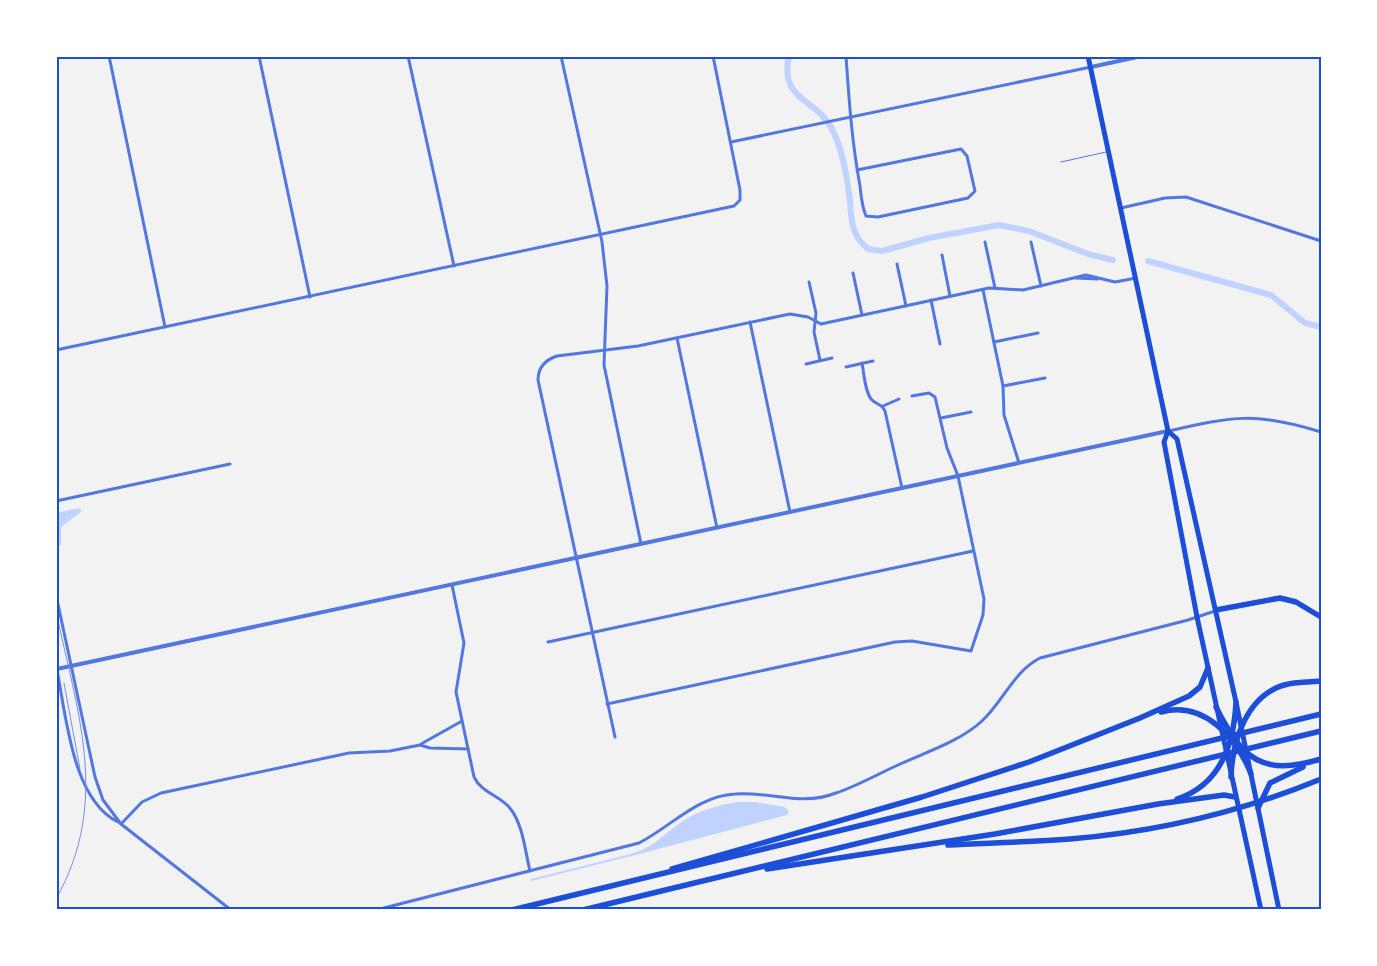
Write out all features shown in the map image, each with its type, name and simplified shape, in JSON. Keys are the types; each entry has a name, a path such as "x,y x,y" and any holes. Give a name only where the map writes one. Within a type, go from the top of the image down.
{"highway":[{"path":"1216,610 1280,598 1296,602 1321,617"},
{"path":"653,876 688,862 964,784 1140,718 1192,694 1200,687 1208,668"},
{"path":"1158,804 1184,797 1201,788 1213,776 1256,704 1270,691 1292,683 1321,681"},
{"path":"1231,777 1236,702"},
{"path":"1216,706 1251,774"},
{"path":"1140,718 1172,709 1186,709 1206,717 1247,752 1264,763 1279,767 1290,767 1320,760"},
{"path":"512,910 1321,714"},
{"path":"583,910 1202,759 1321,732"},
{"path":"1258,808 1270,782 1320,760"},
{"path":"918,847 1070,839 1128,832 1220,814 1264,801 1321,779"},
{"path":"743,872 918,847 1158,804 1224,796 1235,797"}],"main road":[{"path":"1088,56 1168,431 1164,442 1197,617 1261,910"},
{"path":"1168,431 1177,439 1242,728 1278,910"}],"street":[{"path":"109,56 165,327"},
{"path":"259,56 310,296"},
{"path":"408,56 454,266"},
{"path":"562,56 601,235 607,286 603,351 605,372 641,544"},
{"path":"56,350 726,209 739,202 740,190 713,56"},
{"path":"846,56 850,117 857,170 864,211 868,217 968,198 975,191 964,150 956,149 857,170"},
{"path":"730,142 1142,56"},
{"path":"1121,208 1165,198 1186,197 1321,241"},
{"path":"985,242 995,288"},
{"path":"1031,242 1041,286"},
{"path":"942,255 950,296"},
{"path":"897,264 906,306"},
{"path":"853,273 862,315"},
{"path":"615,737 538,373 546,361 551,358 677,338 790,314 804,316 821,324 995,288 1017,290 1076,278 1101,279 1114,282 1136,278"},
{"path":"809,282 816,316 814,332 820,360"},
{"path":"983,290 1003,386 1004,415 1019,463"},
{"path":"931,300 940,344"},
{"path":"750,322 790,512"},
{"path":"994,342 1038,333"},
{"path":"677,338 718,528"},
{"path":"806,364 832,358"},
{"path":"846,366 873,361"},
{"path":"862,363 870,395 873,400 882,406 902,488"},
{"path":"1003,386 1045,378"},
{"path":"607,704 895,642 912,641 971,652 983,615 984,600 958,476 947,448 936,400 933,395 926,393 912,396"},
{"path":"882,406 899,399"},
{"path":"941,418 971,412"},
{"path":"231,910 121,824 111,819 96,804 81,775 57,668 1209,422 1250,417 1279,420 1321,432"},
{"path":"56,501 230,464"},
{"path":"548,642 973,551"},
{"path":"452,585 464,643 456,684 462,721 477,783 507,805 515,815 530,871"},
{"path":"56,595 97,786 108,808 121,824"},
{"path":"376,910 639,843 656,834 691,808 706,800 720,796 736,794 764,795 800,800 836,794 942,745 973,728 990,714 1021,672 1036,660 1058,652 1197,617 1216,610"},
{"path":"121,824 142,802 161,793 349,753 390,751 420,745 462,721"},
{"path":"420,745 430,748 468,749"}],"lane":[{"path":"1061,162 1109,152"}],"water":[{"path":"79,508 82,511 61,527 61,545 56,549 56,513"},
{"path":"738,802 755,802 785,807 789,812 787,815 628,857 627,855 649,846 693,815 715,807"}],"waterway":[{"path":"789,56 787,71 789,82 794,91 825,119 835,136 845,169 855,233 868,249 882,251 929,238 999,225 1029,231 1088,254 1113,260"},
{"path":"1148,261 1271,295 1305,323 1321,327"},
{"path":"531,880 627,856"}],"tram line":[{"path":"56,611 80,721 86,792 82,827 73,863 56,899"},
{"path":"64,683 80,769"}]}
